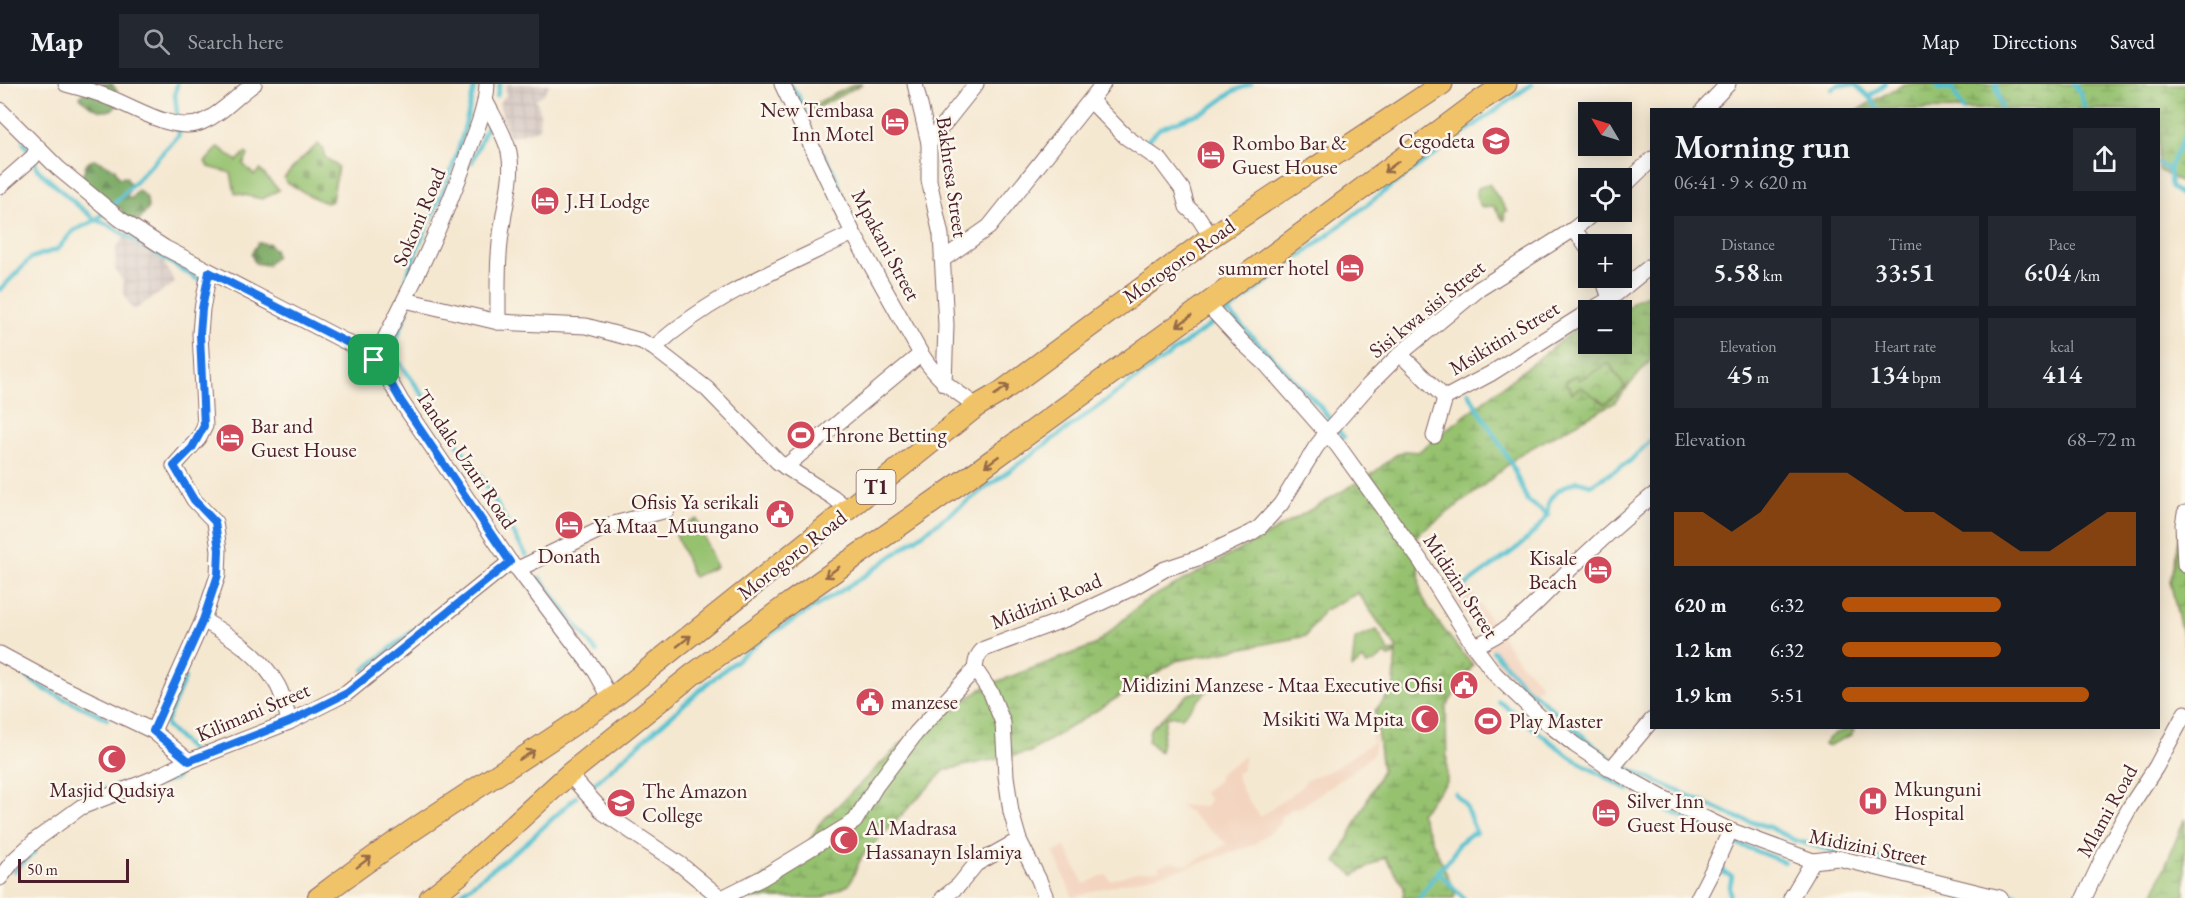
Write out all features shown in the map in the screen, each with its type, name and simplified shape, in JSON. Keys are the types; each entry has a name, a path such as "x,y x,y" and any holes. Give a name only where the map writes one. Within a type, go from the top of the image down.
{"highway":[{"name":"Morogoro Road","path":"318,898 370,858 551,741 611,699 977,406 1008,386 1211,237 1442,84"},
{"name":"Morogoro Road","path":"430,898 458,876 569,774 657,702 791,602 980,470 1208,304 1480,100 1506,84"}],"street":[{"path":"66,84 92,91 144,114 172,123 190,125 201,123 212,116 254,84"},
{"name":"Sokoni Road","path":"374,360 424,261 462,171 486,102 487,84"},
{"name":"Mpakani Street","path":"782,84 853,233 921,354 933,373 977,406"},
{"name":"Bakhresa Street","path":"915,84 929,143 929,180 941,235 946,325 945,384"},
{"path":"929,143 976,84"},
{"path":"942,260 989,227 1103,84"},
{"path":"1705,108 1728,84"},
{"path":"1091,100 1126,136 1161,161 1182,189 1187,207 1199,218 1211,237"},
{"path":"486,102 502,133 509,153 510,188 502,221 498,272 498,322"},
{"name":"Tandale Uzuri Road","path":"0,110 58,168 120,219 165,248 334,336 381,366 401,401 514,566 596,672 611,699"},
{"path":"0,186 33,157 38,147"},
{"path":"1632,178 1650,161"},
{"name":"Sisi kwa sisi Street","path":"1327,433 1400,354 1479,289 1583,222"},
{"path":"1574,229 1578,235"},
{"path":"654,348 672,331 752,280 853,233"},
{"name":"Msikitini Street","path":"1610,299 1650,267"},
{"path":"153,731 203,620 218,575 219,550 215,522 194,500 174,466 196,443 204,426 200,334 209,272"},
{"path":"1606,288 1610,299"},
{"path":"405,300 498,322 586,326 622,334 654,348 707,389 785,467 833,497 849,510"},
{"name":"Midizini Street","path":"1208,304 1244,344 1266,364 1351,463 1420,560 1474,646 1495,674 1541,718 1575,745 1611,769 1663,798 1730,831 1814,861 1838,858 2000,898"},
{"name":"Msikitini Street","path":"1434,436 1445,398 1490,374 1578,319"},
{"path":"785,467 921,354"},
{"path":"1400,354 1445,398"},
{"name":"Midizini Road","path":"722,898 762,878 855,821 876,786 916,733 975,669 976,659 984,649 1068,618 1130,589 1165,569 1198,558 1251,533 1267,521 1281,504 1327,433"},
{"path":"1474,646 1496,636 1524,615 1593,548 1650,498"},
{"name":"Kilimani Street","path":"0,878 14,860 37,839 81,807 289,722 347,693 514,566 610,525 667,510"},
{"path":"2185,513 2183,525 2185,565"},
{"path":"203,620 231,635 261,663 278,685 289,722"},
{"path":"0,654 61,687 153,731 189,761"},
{"path":"975,669 991,693 1003,723 1008,792 1019,840 1046,898"},
{"name":"Mlami Road","path":"2084,898 2119,828 2185,713"},
{"path":"1611,769 1650,722"},
{"path":"569,774 604,813 681,866 722,898"},
{"path":"1698,898 1730,831"},
{"path":"943,898 959,885 976,864 1019,840"},
{"path":"1791,898 1814,861"}],"shaded area":[{"path":"505,84 550,84 544,94 536,99 540,111 539,129 508,137 499,103 506,95"},
{"path":"125,236 164,262 175,283 134,310 128,303 123,290 123,282 115,269 116,248"},
{"path":"1467,586 1518,660 1543,686 1532,692 1504,675 1490,649 1391,728 1375,737 1373,754 1358,767 1298,809 1291,809 1280,817 1280,823 1253,845 1185,868 1073,898 1054,853 1065,846 1084,884 1101,876 1107,875 1110,880 1136,872 1158,870 1159,866 1172,862 1188,865 1227,844 1180,805 1205,807 1210,800 1203,792 1218,781 1220,773 1245,756 1242,770 1236,773 1242,791 1260,817 1299,789 1307,780 1335,768 1373,742 1371,738 1375,733 1467,656 1482,639 1454,595"}],"green space":[{"path":"96,84 112,84 117,91 117,106 108,111 98,110 88,105 80,97 88,88"},
{"path":"862,84 813,110 809,107 853,85"},
{"path":"1904,84 2185,84 2185,185 2160,171 2160,108 1861,108"},
{"path":"318,144 324,150 324,156 338,167 332,201 327,203 286,182 284,178"},
{"path":"219,147 237,161 245,153 248,155 243,164 254,175 260,170 279,190 262,199 235,193 231,173 209,167 205,162"},
{"path":"94,159 115,169 119,178 126,177 131,186 127,196 131,199 138,190 147,198 148,209 139,221 126,219 120,208 79,189 86,164"},
{"path":"1489,184 1507,211 1504,213 1505,220 1494,206 1481,207 1476,197 1478,188"},
{"path":"258,243 264,243 266,246 268,243 274,250 276,256 267,265 255,263 251,254"},
{"path":"1650,294 1650,361 1614,403 1520,454 1477,491 1416,536 1422,595 1442,628 1473,665 1446,707 1447,782 1420,813 1455,893 1454,898 1403,898 1404,887 1385,857 1354,875 1336,862 1382,770 1375,711 1394,687 1396,647 1358,593 1323,611 1306,636 1176,661 1030,752 945,770 862,856 849,885 821,898 732,898 805,850 819,824 908,737 988,685 1095,645 1143,602 1267,535 1372,474 1397,454 1405,451 1418,452 1578,328 1578,354 1632,354 1632,303"},
{"path":"1609,363 1625,387 1605,404 1581,387 1572,393 1565,382 1576,375 1579,380"},
{"path":"2185,506 2185,647 2170,581"},
{"path":"697,519 716,567 693,577 674,529"},
{"path":"1377,630 1389,652 1394,651 1395,654 1389,657 1385,654 1367,665 1363,660 1352,668 1355,639"},
{"path":"1210,688 1182,717 1166,718 1160,752 1148,741 1150,729 1189,694"},
{"path":"1853,729 1854,731 1851,735 1828,746 1824,744 1836,733"},
{"path":"2185,818 2185,898 2152,898"}],"waterway":[{"path":"0,290 31,258 58,249 73,231 96,220 179,135 175,94 177,84"},
{"path":"406,282 418,247 453,165 475,84"},
{"path":"497,96 500,84"},
{"path":"1142,146 1160,128 1208,110 1234,91 1251,84"},
{"path":"594,784 708,683 766,637 863,577 1220,318 1407,174 1532,84"},
{"path":"1832,89 1839,84 1856,85 1872,100 1877,108"},
{"path":"1870,96 1885,84"},
{"path":"1936,84 1940,89 1952,88 1962,108"},
{"path":"1996,84 2002,108"},
{"path":"2074,84 2081,95 2084,108"},
{"path":"791,86 798,95 807,119"},
{"path":"472,162 490,119"},
{"path":"2169,170 2185,135"},
{"path":"23,142 33,157 37,169 96,220 109,225 204,283"},
{"path":"823,153 842,194"},
{"path":"2160,164 2169,170 2171,188 2185,197"},
{"path":"407,311 395,344 397,359 478,472 526,555"},
{"path":"1228,312 1329,418"},
{"path":"1468,392 1511,463 1527,500 1548,515"},
{"path":"1336,428 1344,437"},
{"path":"1466,585 1516,549 1534,532 1545,519 1552,497 1560,490 1578,481 1591,485 1630,461 1650,441"},
{"path":"540,578 597,652"},
{"path":"364,670 450,601"},
{"path":"1493,651 1527,689 1539,698"},
{"path":"24,673 39,686 107,719"},
{"path":"185,678 166,722 167,727 195,754 197,753"},
{"path":"1541,699 1616,763 1738,818 1769,827 1794,840 1838,852"},
{"path":"1499,701 1570,757 1628,790"},
{"path":"157,784 177,778"},
{"path":"83,799 117,785"},
{"path":"1419,898 1439,870 1452,857 1458,844 1476,833 1465,804 1455,794"},
{"path":"455,898 526,843 576,797"},
{"path":"1638,797 1720,834"},
{"path":"1730,841 1784,862"},
{"path":"14,871 34,852"},
{"path":"1870,858 1911,869"},
{"path":"1722,863 1724,873 1732,876 1730,898"},
{"path":"1438,872 1464,898"},
{"path":"1998,890 2029,898"}],"place":[{"name":"New Tembasa Inn Motel","path":"895,122"},
{"name":"Cegodeta","path":"1496,141"},
{"name":"Rombo Bar & Guest House","path":"1211,155"},
{"name":"J.H Lodge","path":"545,201"},
{"name":"summer hotel","path":"1350,268"},
{"name":"Throne Betting","path":"801,435"},
{"name":"Bar and Guest House","path":"230,438"},
{"name":"Ofisis Ya serikali Ya Mtaa_Muungano","path":"780,514"},
{"name":"Donath","path":"569,525"},
{"name":"Kisale Beach","path":"1598,570"},
{"name":"Midizini Manzese - Mtaa Executive Ofisi","path":"1464,685"},
{"name":"manzese","path":"870,702"},
{"name":"Msikiti Wa Mpita","path":"1425,719"},
{"name":"Play Master","path":"1488,721"},
{"name":"Masjid Qudsiya","path":"112,759"},
{"name":"Mkunguni Hospital","path":"1873,801"},
{"name":"The Amazon College","path":"621,803"},
{"name":"Silver Inn Guest House","path":"1606,813"},
{"name":"Al Madrasa Hassanayn Islamiya","path":"844,840"}],"route":[{"path":"209,272 350,344 374,360 381,366 401,401 510,562 347,693 304,716 189,761 153,731 203,620 218,575 219,550 215,522 194,500 174,466 192,448 204,426 200,334 209,272"}]}
